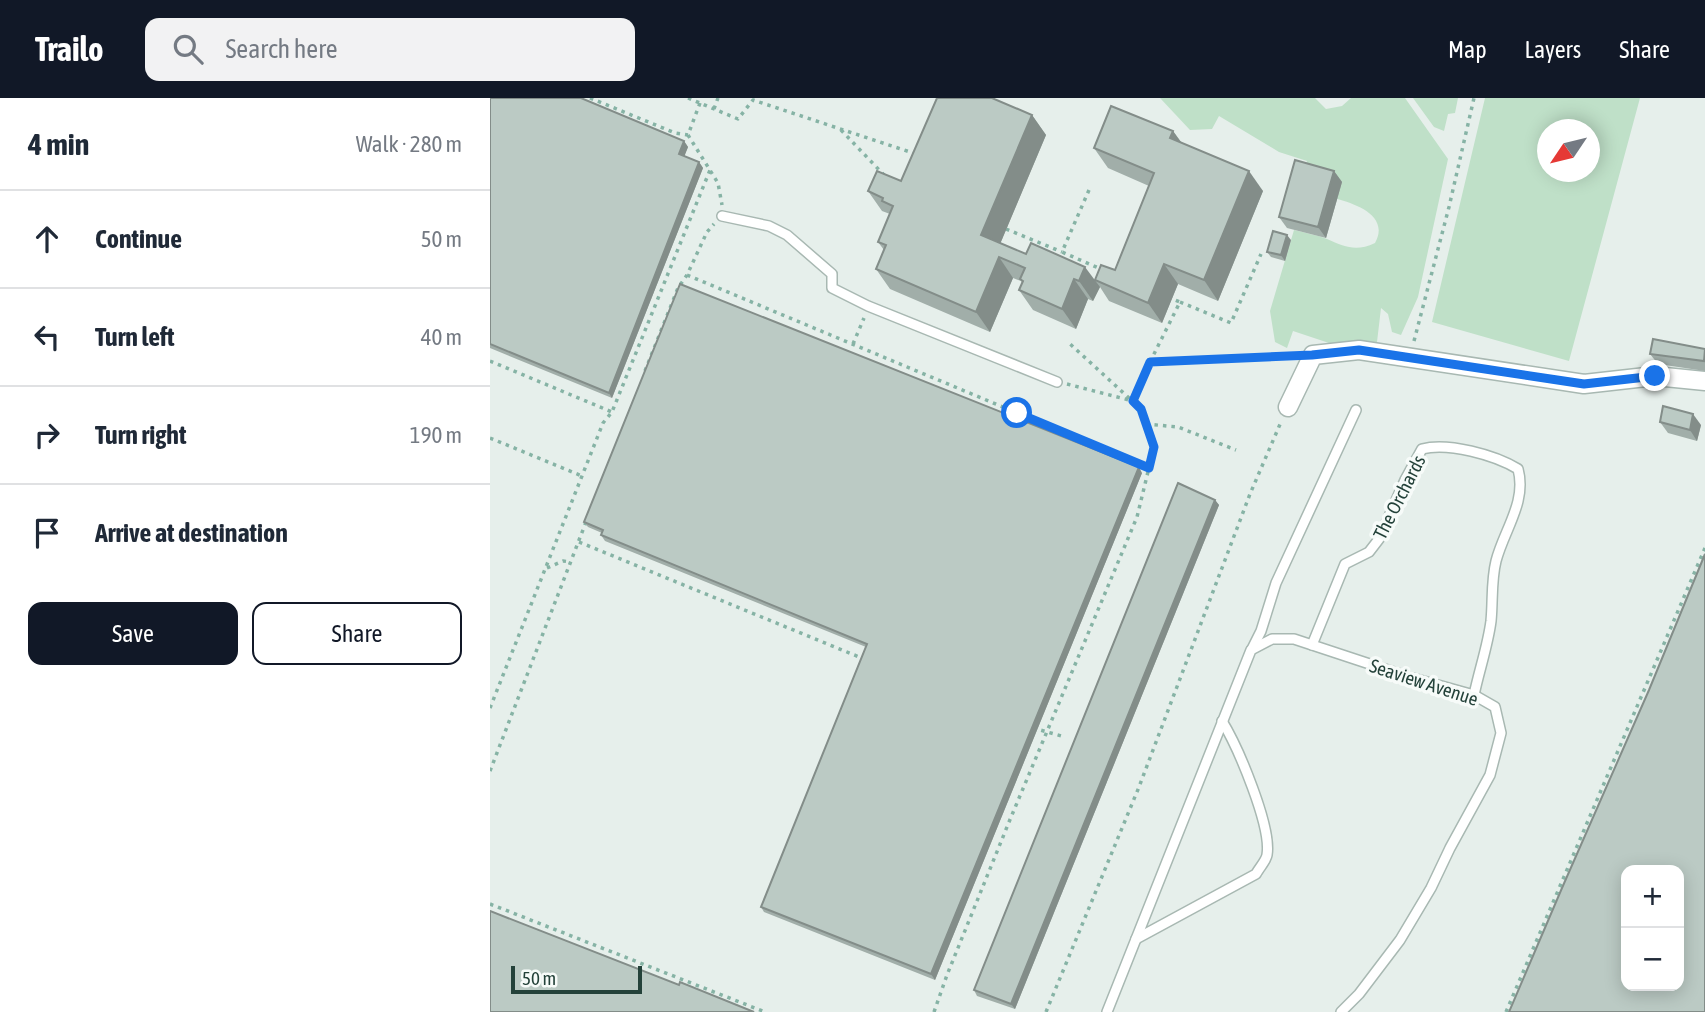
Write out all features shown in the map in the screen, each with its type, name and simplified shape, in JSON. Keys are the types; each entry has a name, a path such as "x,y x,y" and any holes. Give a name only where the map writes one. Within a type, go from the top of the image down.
{"street":[{"path":"1288,407 1312,355 1359,350 1584,384 1655,376 1705,381"}],"lane":[{"path":"722,216 769,226 787,235 832,274 832,288 869,306 1057,382"},
{"path":"1107,1012 1222,721 1261,631 1276,583 1356,410"},
{"name":"The Orchards","path":"1312,645 1345,564 1369,552 1379,539 1422,449 1436,445 1503,460 1518,469 1522,483 1518,502 1496,560 1491,621 1474,695"},
{"name":"Seaview Avenue","path":"1251,650 1272,639 1294,639 1409,677 1474,695 1495,707 1501,733 1490,775 1431,888 1400,940 1359,994 1341,1012"},
{"path":"1136,939 1256,874 1267,856 1266,831 1232,737 1222,721"}],"path":[{"path":"590,98 675,133 688,135 718,183 722,198 722,216 707,232 678,288 643,376"},
{"path":"688,98 738,119 753,100 913,153"},
{"path":"714,108 718,98"},
{"path":"1410,357 1474,98"},
{"path":"688,135 700,103"},
{"path":"840,129 890,181"},
{"path":"490,708 603,424 612,412 710,170"},
{"path":"1062,252 1089,190"},
{"path":"1006,229 1109,272"},
{"path":"1157,292 1231,323 1261,254"},
{"path":"687,275 1149,468"},
{"path":"1133,401 1180,302"},
{"path":"853,344 869,306"},
{"path":"934,1012 952,962 1137,517 1154,447 1141,409 1069,343"},
{"path":"1150,362 1312,355"},
{"path":"490,361 612,412"},
{"path":"1057,382 1133,401"},
{"path":"1046,1012 1139,787 1250,494 1288,407"},
{"path":"1146,424 1178,427 1236,450"},
{"path":"490,438 582,476"},
{"path":"490,771 589,516"},
{"path":"579,542 871,662"},
{"path":"1506,1012 1705,548"},
{"path":"545,569 563,561 571,562"},
{"path":"1021,723 1065,737"},
{"path":"490,904 765,1012"}],"green space":[{"path":"1160,98 1315,98 1326,109 1342,106 1351,98 1405,98 1448,159 1418,297 1401,335 1392,332 1388,314 1381,308 1377,342 1341,347 1293,331 1287,348 1275,342 1270,311 1294,230 1356,248 1375,243 1378,225 1369,213 1337,199 1341,182 1303,171 1307,161 1279,152 1219,116 1212,129 1190,130"},
{"path":"1413,98 1458,98 1455,113 1448,114 1444,131 1434,127"},
{"path":"1485,98 1640,98 1569,361 1432,322"}],"building":[{"path":"490,98 581,98 684,141 679,154 699,162 609,393 490,344"},
{"path":"937,98 992,98 1032,115 981,235 1026,254 1031,243 1085,267 1079,281 1074,279 1062,309 1019,290 1025,268 999,257 976,312 876,269 886,245 878,242 893,206 868,191 877,171 901,181"},
{"path":"1111,106 1173,131 1170,138 1249,171 1204,280 1164,264 1148,303 1095,280 1101,265 1115,270 1154,173 1094,148"},
{"path":"1295,160 1334,171 1318,227 1279,217"},
{"path":"1273,231 1287,235 1281,255 1267,252"},
{"path":"680,284 1139,467 931,974 761,907 867,644 601,535 603,530 584,522"},
{"path":"1653,339 1705,349 1704,361 1650,354"},
{"path":"1663,406 1693,414 1690,430 1660,422"},
{"path":"1178,483 1215,500 1011,1004 974,990"},
{"path":"1705,554 1705,1012 1509,1012"},
{"path":"490,911 679,985 680,982 754,1012 490,1012"}],"route":[{"path":"1017,413 1149,468 1154,447 1141,409 1133,401 1150,362 1312,355 1359,350 1584,384 1655,376"}]}
